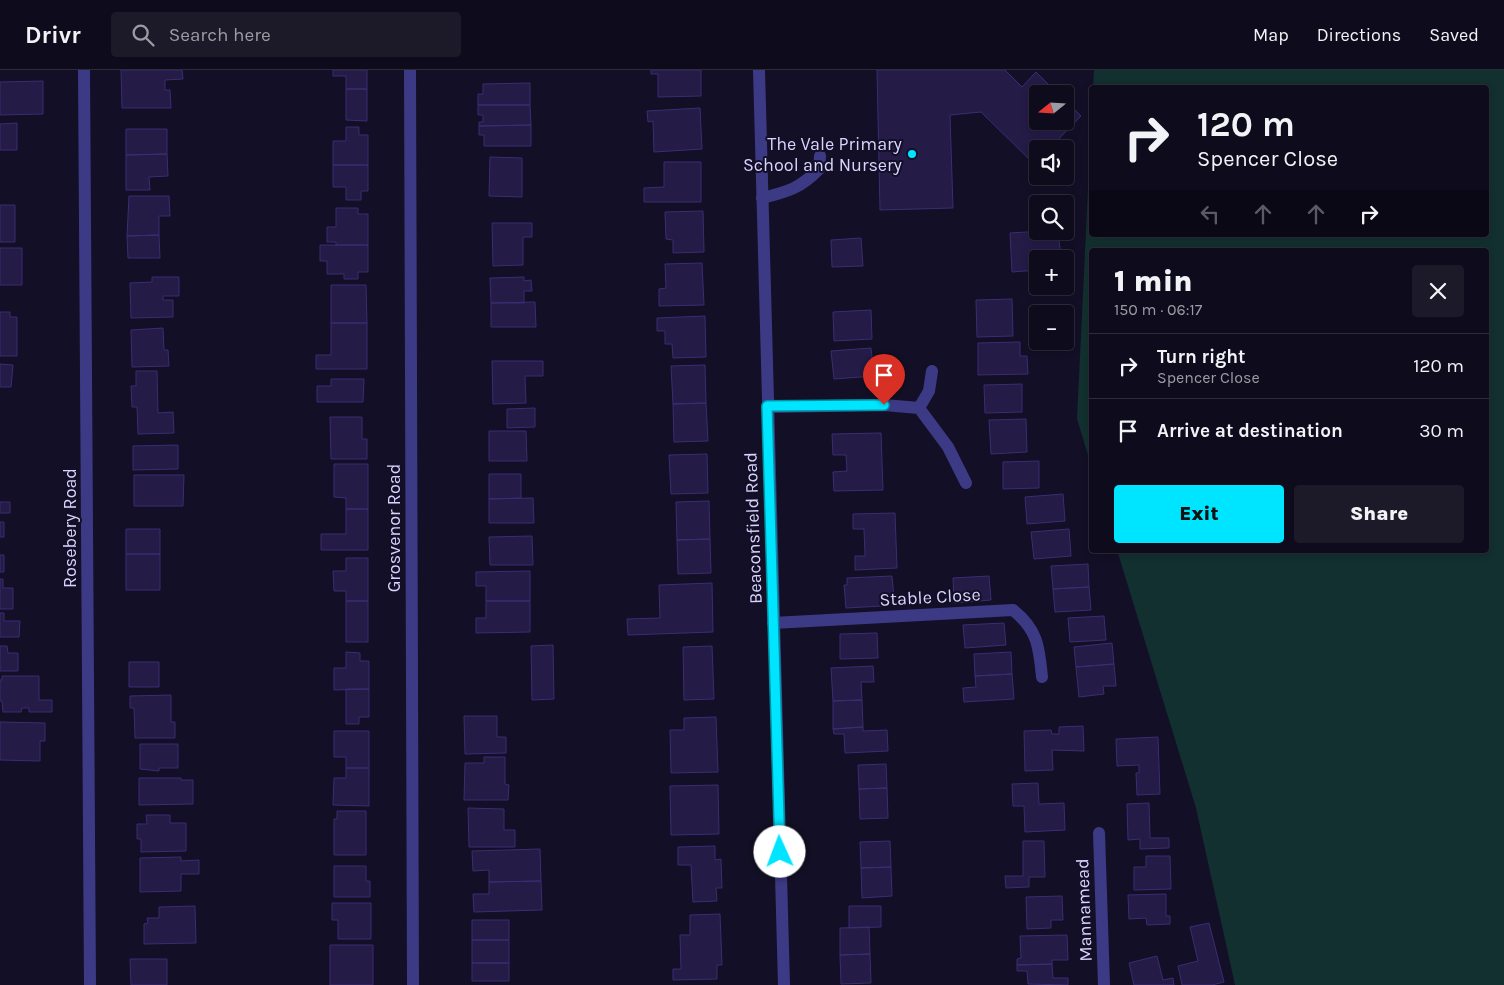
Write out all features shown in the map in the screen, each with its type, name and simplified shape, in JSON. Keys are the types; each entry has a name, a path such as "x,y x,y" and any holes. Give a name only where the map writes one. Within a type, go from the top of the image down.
{"street":[{"name":"Rosebery Road","path":"84,70 90,985"},
{"name":"Grosvenor Road","path":"410,70 412,985"},
{"name":"Beaconsfield Road","path":"759,70 784,985"},
{"path":"762,198 788,191 806,183 819,169 820,156"},
{"path":"919,408 929,391 932,371"},
{"path":"767,406 884,405 919,408 948,448 966,483"},
{"name":"Stable Close","path":"773,623 1013,610 1024,618 1039,645 1042,677"},
{"name":"Mannamead","path":"1099,833 1104,985"}],"green space":[{"path":"1094,70 1504,70 1504,985 1235,985 1196,808 1118,553 1489,553 1489,248 1089,248 1089,458 1077,419 1089,168 1089,237 1489,237 1489,85 1093,85"}],"building":[{"path":"121,70 182,70 183,79 165,80 165,90 170,90 171,108 122,108"},
{"path":"333,70 367,70 367,89 346,89 346,76 333,76"},
{"path":"651,70 701,70 701,96 658,97 658,74 651,74"},
{"path":"877,70 1005,70 1022,87 1036,72 1049,85 1029,85 1029,130 1067,130 1058,140 1029,140 1029,159 981,112 950,115 953,208 880,210"},
{"path":"43,81 43,114 0,115 0,82"},
{"path":"530,83 530,105 478,105 478,94 483,94 483,84"},
{"path":"346,89 367,89 367,121 346,120"},
{"path":"478,105 530,105 531,125 479,126 479,122 483,122 483,115 478,115"},
{"path":"700,108 702,149 654,152 653,121 648,122 647,111"},
{"path":"1074,109 1081,116 1074,123"},
{"path":"17,123 17,150 0,150 0,124"},
{"path":"531,125 531,146 484,146 484,135 479,135 479,126"},
{"path":"346,127 359,127 359,135 368,135 368,165 333,165 333,141 346,141"},
{"path":"126,129 167,129 167,154 126,155"},
{"path":"167,154 168,176 149,177 150,190 126,190 126,155"},
{"path":"490,157 522,158 522,197 489,196"},
{"path":"664,162 701,162 701,202 644,202 644,188 664,187"},
{"path":"333,165 368,165 368,191 361,191 361,200 346,200 346,187 333,187"},
{"path":"129,196 169,196 170,216 159,216 159,235 127,236"},
{"path":"0,205 15,205 15,242 0,242"},
{"path":"336,208 358,208 358,214 368,214 368,245 336,245 336,242 327,242 327,227 336,227"},
{"path":"703,211 704,252 673,253 673,240 666,239 665,212"},
{"path":"492,223 532,223 532,237 523,237 523,265 493,266"},
{"path":"1029,232 1029,240 1059,240 1060,250 1029,250 1029,271 1012,272 1010,233"},
{"path":"159,235 160,258 128,258 127,236"},
{"path":"861,238 863,266 832,267 831,240"},
{"path":"320,245 368,245 368,272 358,272 358,279 344,279 344,274 327,274 327,261 320,261"},
{"path":"0,248 22,248 22,285 0,285"},
{"path":"702,263 704,305 659,306 659,289 666,288 665,264"},
{"path":"152,277 179,277 179,296 163,296 163,300 173,300 173,317 131,318 130,283 152,282"},
{"path":"524,277 524,281 531,280 532,291 524,291 524,303 491,303 490,278"},
{"path":"331,285 366,285 367,323 331,323"},
{"path":"1012,299 1013,336 977,337 976,300"},
{"path":"535,302 536,327 491,327 491,303"},
{"path":"871,310 872,339 834,341 833,312"},
{"path":"0,312 10,312 10,317 17,317 17,356 0,356"},
{"path":"705,316 706,357 673,358 672,344 665,344 665,331 657,331 657,318"},
{"path":"331,323 367,323 367,369 316,369 316,355 331,355"},
{"path":"163,328 164,350 168,350 169,366 132,367 131,330"},
{"path":"1020,342 1020,356 1027,356 1028,374 978,375 978,343"},
{"path":"871,348 874,376 834,379 831,351"},
{"path":"492,361 543,361 543,376 525,376 526,403 493,404"},
{"path":"0,364 13,365 11,387 0,387"},
{"path":"705,365 706,403 673,404 671,366"},
{"path":"136,371 157,371 158,413 173,412 174,433 138,434 137,407 132,407 131,386 136,386"},
{"path":"331,379 364,379 363,402 317,402 317,386 331,386"},
{"path":"1022,384 1022,412 985,413 984,385"},
{"path":"706,403 708,441 674,442 673,404"},
{"path":"535,408 535,427 507,428 507,409"},
{"path":"330,417 362,417 362,439 367,439 367,459 331,459"},
{"path":"1026,419 1027,452 991,454 989,420"},
{"path":"489,431 526,431 527,461 489,461"},
{"path":"881,433 883,490 834,491 833,472 847,471 846,455 833,455 832,434"},
{"path":"178,445 178,469 133,470 133,446"},
{"path":"707,454 708,493 671,494 669,455"},
{"path":"1039,461 1039,488 1003,489 1003,462"},
{"path":"334,464 368,464 368,509 346,509 346,498 334,497"},
{"path":"489,474 521,474 521,498 489,499"},
{"path":"134,475 184,475 183,506 134,506"},
{"path":"1063,494 1065,521 1027,524 1025,497"},
{"path":"533,498 534,523 489,523 489,499"},
{"path":"709,501 710,539 677,540 676,502"},
{"path":"0,502 10,502 10,513 0,513"},
{"path":"346,509 368,509 368,550 321,550 321,534 346,534"},
{"path":"895,513 897,568 855,570 855,556 865,556 864,529 853,529 853,514"},
{"path":"0,522 4,522 4,537 0,537"},
{"path":"126,529 160,529 160,554 126,554"},
{"path":"1069,529 1071,556 1034,559 1031,532"},
{"path":"532,536 533,565 490,565 489,537"},
{"path":"710,539 711,573 678,574 677,540"},
{"path":"126,554 160,554 160,590 126,590"},
{"path":"0,555 4,555 4,572 0,572"},
{"path":"346,558 368,558 368,601 346,601 346,591 334,591 333,571 346,571"},
{"path":"1088,564 1089,587 1053,589 1051,566"},
{"path":"530,571 530,601 486,601 486,586 476,586 476,572"},
{"path":"892,576 894,598 882,598 882,606 846,608 844,585 847,585 847,578"},
{"path":"989,576 991,600 954,603 953,578"},
{"path":"0,579 3,579 3,588 13,588 13,609 0,609"},
{"path":"712,583 713,632 628,635 627,619 660,618 659,585"},
{"path":"1089,587 1091,610 1055,612 1053,589"},
{"path":"346,601 368,601 368,642 346,642"},
{"path":"486,601 530,601 530,632 476,633 476,618 486,618"},
{"path":"0,613 4,613 4,621 20,621 19,637 0,637"},
{"path":"1104,616 1106,640 1070,642 1068,618"},
{"path":"1004,623 1006,645 965,648 963,625"},
{"path":"877,633 878,658 840,659 840,634"},
{"path":"1112,643 1114,664 1076,667 1074,647"},
{"path":"553,645 554,699 532,700 531,646"},
{"path":"0,646 7,646 8,653 18,653 18,671 0,671"},
{"path":"712,646 714,699 684,700 683,647"},
{"path":"346,652 360,653 360,661 369,661 369,689 334,690 334,668 346,668"},
{"path":"1011,652 1012,674 975,676 974,654"},
{"path":"129,662 159,662 159,687 129,687"},
{"path":"1114,664 1116,686 1103,686 1104,694 1079,697 1076,667"},
{"path":"873,666 874,682 861,682 862,700 833,701 831,668"},
{"path":"1012,674 1014,699 964,702 963,688 976,687 975,676"},
{"path":"2,676 39,676 39,700 52,700 52,712 29,712 29,708 22,708 21,712 3,712 2,701 0,701 0,680 2,680"},
{"path":"346,689 369,689 369,717 359,717 359,724 346,724"},
{"path":"171,695 171,722 175,722 175,738 135,738 134,708 130,708 130,696"},
{"path":"862,700 863,727 833,729 833,701"},
{"path":"464,716 497,716 497,737 506,737 506,753 465,754"},
{"path":"716,717 718,772 671,773 670,730 684,730 684,718"},
{"path":"0,722 45,723 45,741 40,741 40,761 0,760"},
{"path":"1083,726 1084,751 1052,750 1053,770 1025,771 1024,731 1051,730 1052,734 1059,734 1059,727"},
{"path":"863,727 863,731 887,730 888,751 845,753 844,734 834,734 833,729"},
{"path":"334,731 369,731 369,768 346,768 346,757 334,757"},
{"path":"1158,737 1160,794 1137,795 1136,773 1139,773 1139,765 1117,766 1116,739"},
{"path":"140,744 178,744 178,768 159,768 159,771 140,769"},
{"path":"484,757 505,757 505,784 509,785 508,800 464,800 465,763 484,763"},
{"path":"886,764 887,788 859,789 858,765"},
{"path":"346,768 369,768 369,806 333,805 334,778 346,778"},
{"path":"139,778 181,778 181,780 193,780 193,804 139,805"},
{"path":"1038,783 1039,804 1064,803 1065,830 1025,832 1024,806 1013,806 1012,784"},
{"path":"718,785 719,834 671,835 670,786"},
{"path":"887,788 888,818 860,819 859,789"},
{"path":"1149,803 1150,838 1169,838 1169,848 1140,849 1140,839 1128,840 1127,804"},
{"path":"468,808 504,809 504,830 515,830 515,847 469,847"},
{"path":"337,811 366,811 366,855 334,855 334,819 337,819"},
{"path":"146,815 170,815 170,823 186,823 186,851 141,852 141,839 137,839 137,824 147,824"},
{"path":"890,841 891,867 861,868 860,842"},
{"path":"1023,841 1044,841 1045,877 1029,877 1029,887 1006,888 1005,876 1023,876"},
{"path":"715,846 715,860 721,859 722,888 716,888 717,901 693,902 691,865 678,865 678,847"},
{"path":"540,849 541,881 489,882 489,870 473,871 472,851"},
{"path":"1146,856 1170,856 1171,889 1134,890 1134,867 1146,867"},
{"path":"181,857 181,861 199,860 199,874 181,874 181,891 140,892 140,858"},
{"path":"334,866 366,866 366,881 370,881 370,897 334,897"},
{"path":"891,867 892,896 862,898 861,868"},
{"path":"541,881 542,910 474,912 473,894 489,894 489,882"},
{"path":"1166,894 1166,916 1170,916 1170,924 1147,925 1146,918 1129,919 1128,895"},
{"path":"1062,896 1063,920 1051,920 1051,928 1027,929 1026,897"},
{"path":"332,903 371,903 371,939 338,939 338,920 332,920"},
{"path":"195,906 196,943 144,944 144,924 148,923 147,918 159,918 159,907"},
{"path":"849,906 881,906 881,927 849,928"},
{"path":"720,914 722,965 717,965 717,979 673,980 673,969 681,969 680,935 690,935 690,915"},
{"path":"472,920 509,920 509,940 472,940"},
{"path":"1209,923 1224,982 1212,985 1182,985 1178,966 1198,961 1190,927"},
{"path":"869,927 870,954 840,955 840,928"},
{"path":"1067,935 1068,960 1052,960 1052,964 1017,965 1017,959 1021,958 1020,936"},
{"path":"472,940 509,940 509,963 472,963"},
{"path":"330,945 373,945 373,985 330,985"},
{"path":"870,954 871,983 841,984 840,955"},
{"path":"1157,956 1163,980 1173,978 1174,985 1134,985 1129,963"},
{"path":"130,959 167,959 167,985 131,985"},
{"path":"472,963 509,963 509,981 472,981"},
{"path":"1052,964 1053,978 1068,978 1068,985 1028,984 1027,971 1017,971 1017,965"}],"place":[{"name":"The Vale Primary School and Nursery","path":"912,154"}],"route":[{"path":"780,852 767,406 884,405"}]}
